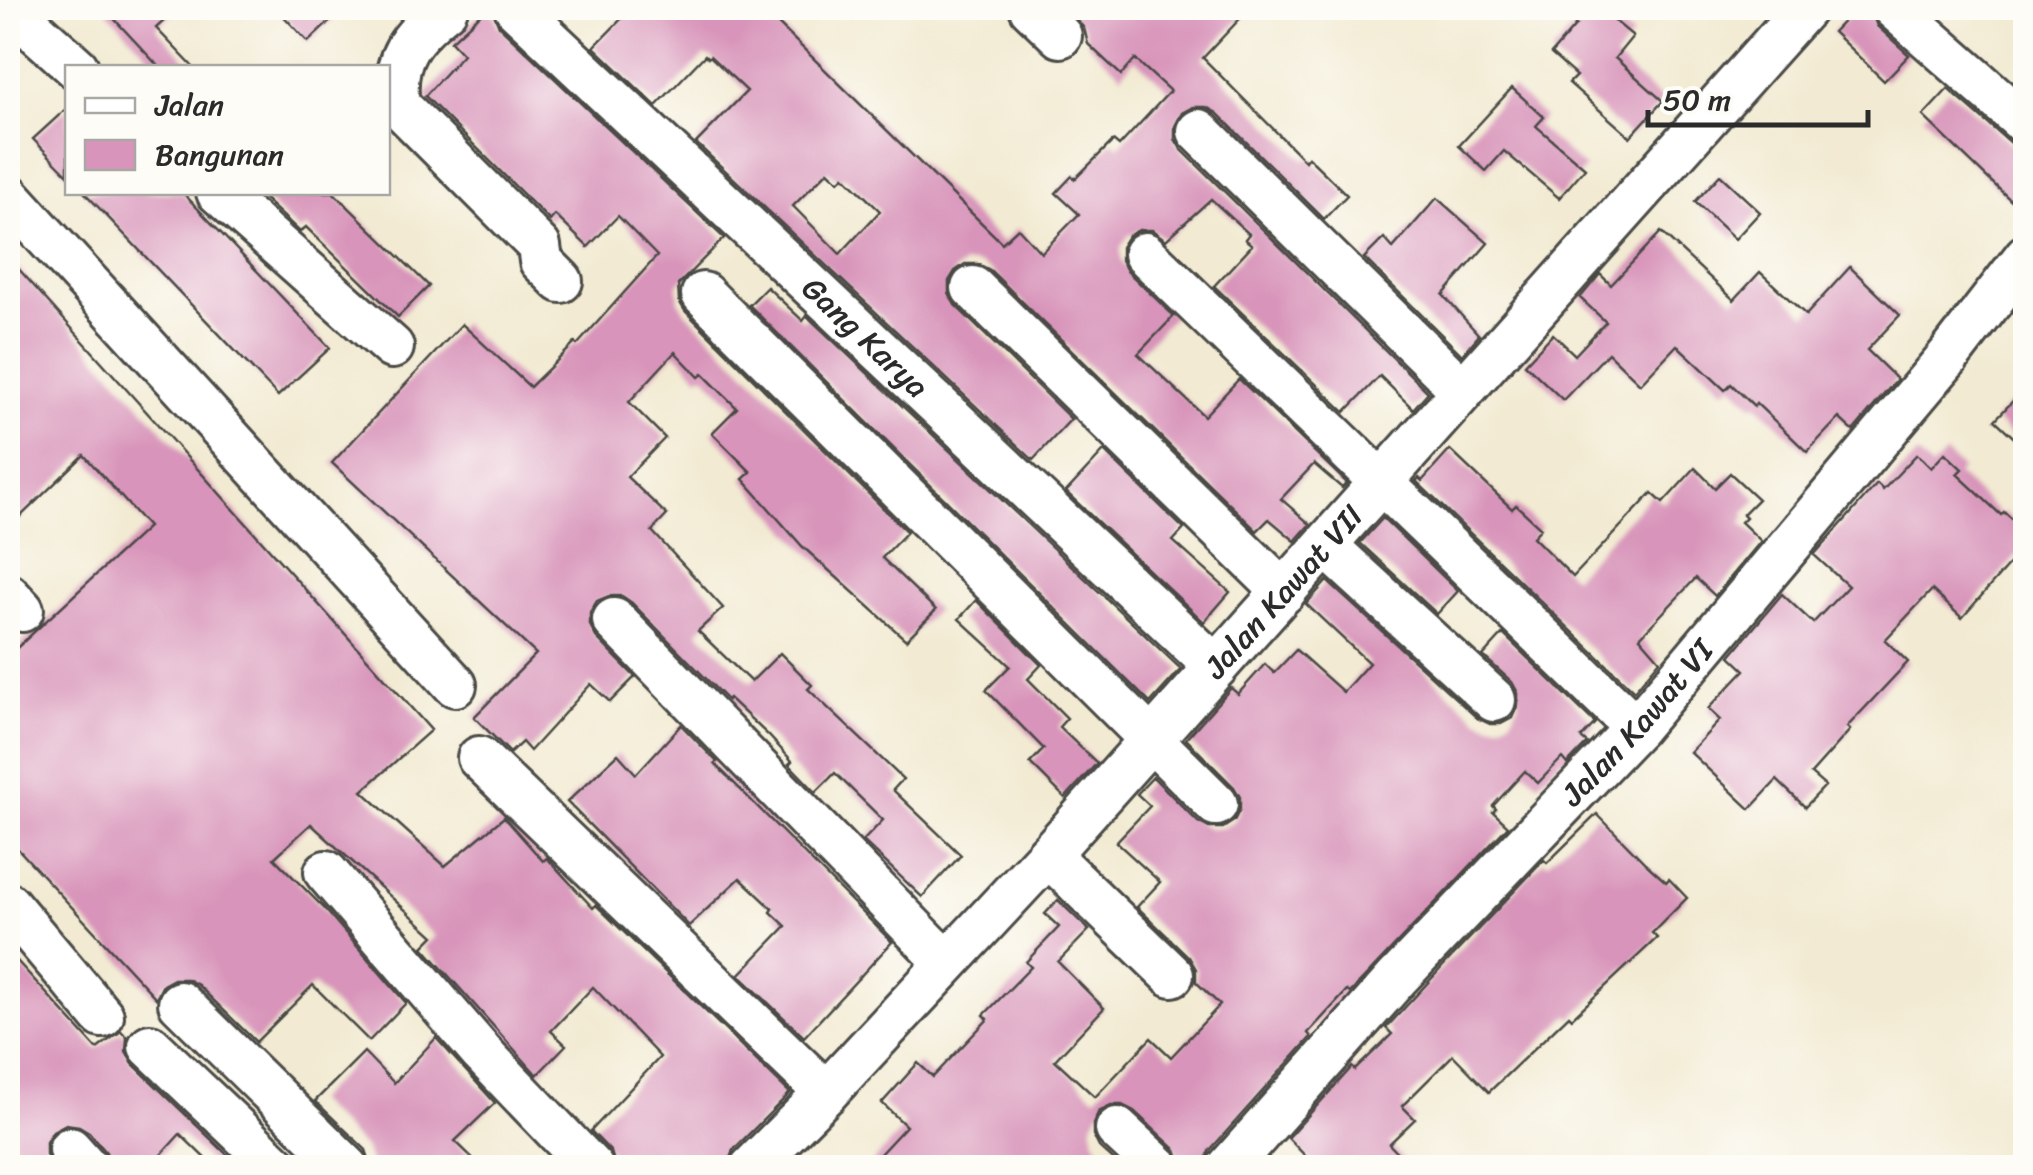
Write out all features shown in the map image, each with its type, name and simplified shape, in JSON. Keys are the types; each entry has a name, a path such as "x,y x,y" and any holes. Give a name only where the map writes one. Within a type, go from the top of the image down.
{"street":[{"path":"10,8 74,65"},
{"path":"446,8 416,31 406,48 396,87 398,105 539,246 541,261 561,282"},
{"name":"Gang Karya","path":"516,8 1216,666"},
{"name":"Jalan Kawat VII","path":"752,1168 1048,855 1806,8"},
{"path":"1894,8 2026,124"},
{"path":"1199,131 1462,390"},
{"path":"8,195 454,685"},
{"path":"221,195 392,347"},
{"path":"1145,254 1636,728"},
{"name":"Jalan Kawat VI","path":"1246,1161 1397,978 1636,728 1948,356 2026,256"},
{"path":"973,288 1284,592"},
{"path":"703,294 1216,804"},
{"path":"1326,546 1494,700"},
{"path":"614,620 946,962"},
{"path":"479,758 826,1094"},
{"path":"1048,855 1172,975"},
{"path":"326,872 481,1052 592,1168"},
{"path":"8,904 102,1016"},
{"path":"180,1003 348,1168"},
{"path":"150,1046 278,1168"},
{"path":"1117,1129 1158,1168"}],"building":[{"path":"104,8 178,8 156,28 191,65 157,65"},
{"path":"276,8 344,8 308,42"},
{"path":"487,8 492,8 499,26 724,238 678,285 679,301 685,311 907,532 882,558 936,610 906,640 802,546 743,479 751,472 712,433 737,408 703,374 699,377 675,352 629,402 665,438 627,477 667,515 652,531 723,608 698,631 751,682 780,653 812,685 808,689 903,779 893,790 961,855 922,897 863,841 883,820 835,773 816,792 769,736 622,596 597,601 590,612 590,625 596,637 635,677 610,702 591,684 530,751 522,742 510,753 474,717 536,654 332,463 462,324 530,387 577,345 657,256 618,216 588,247 555,215 550,221 425,96 463,54 451,41"},
{"path":"632,8 762,8 1002,243 1018,228 1041,253 1079,214 1056,193 1113,141 1119,146 1170,91 1135,59 1121,75 1088,44 1084,28 1066,8 1250,8 1203,58 1305,161 1308,157 1347,195 1324,219 1217,113 1206,107 1193,107 1182,113 1175,126 1175,139 1428,392 1413,409 1380,376 1345,412 1214,286 1252,245 1245,239 1249,234 1211,199 1166,240 1152,230 1139,230 1128,236 1121,247 1121,260 1127,271 1174,316 1138,354 1204,416 1239,379 1347,483 1342,488 1314,464 1281,499 1310,524 1295,541 1269,519 1257,531 990,270 978,264 965,264 949,281 949,294 955,305 1071,419 1033,460 696,143 747,91 710,56 705,55 656,106 594,47","holes":["828,171 839,181 844,176 880,211 840,254 793,206"]},
{"path":"1558,8 1599,8 1633,36 1615,58 1663,101 1630,137 1569,83 1576,76 1551,54 1576,25"},
{"path":"1856,8 1870,8 1877,26 1909,55 1884,81 1833,32"},
{"path":"1512,88 1544,117 1536,126 1585,168 1559,198 1504,151 1486,171 1459,146"},
{"path":"1948,89 2010,143 2026,148 2026,215 1923,116"},
{"path":"65,110 65,172 33,139"},
{"path":"1720,175 1760,212 1735,239 1695,202"},
{"path":"87,195 185,195 330,348 278,396"},
{"path":"260,195 336,195 429,286 398,317 306,227 300,232"},
{"path":"1437,198 1488,243 1443,295 1479,335 1462,355 1364,258 1384,238 1393,248"},
{"path":"1661,232 1734,300 1760,272 1806,315 1850,267 1900,315 1867,350 1897,379 1853,431 1839,418 1807,452 1756,403 1754,406 1731,384 1725,390 1677,345 1640,384 1608,353 1563,400 1525,364 1553,334 1575,355 1606,322 1580,298 1600,274 1611,285"},
{"path":"8,257 431,730 362,791 445,866 504,817 543,861 547,858 593,908 596,905 790,1093 733,1150 727,1168 616,1168 611,1152 591,1131 660,1057 593,987 551,1031 566,1045 537,1075 423,947 434,936 311,824 274,858 323,907 406,1003 369,1041 313,985 256,1042 187,979 174,979 163,985 156,998 8,838 8,656 148,527 84,455 20,517 8,504"},
{"path":"767,287 803,321 807,316 1181,669 1150,703 749,305"},
{"path":"2026,387 2026,449 1995,420"},
{"path":"1450,450 1512,509 1516,505 1541,528 1533,537 1573,577 1652,493 1663,503 1695,468 1715,488 1730,473 1758,499 1743,514 1746,517 1741,522 1761,541 1715,596 1696,578 1640,637 1660,660 1634,691 1416,481 1422,481"},
{"path":"1104,451 1184,529 1173,541 1230,592 1204,622 1066,492"},
{"path":"1945,453 1962,469 1957,474 2001,515 2004,512 2026,531 2026,545 1962,618 1932,590 1885,640 1908,662 1847,727 1850,730 1811,774 1825,786 1805,807 1777,780 1750,809 1690,752 1720,720 1708,709 1745,670 1730,656 1782,594 1813,623 1848,586 1814,555 1877,484 1883,490 1917,454 1931,468"},
{"path":"1383,518 1458,591 1437,614 1360,543"},
{"path":"1327,581 1477,718 1490,724 1512,718 1518,704 1512,682 1483,656 1503,634 1595,723 1581,738 1587,743 1567,764 1562,758 1538,783 1525,771 1493,806 1493,812 1508,826 1308,1033 1311,1037 1209,1151 1204,1168 1183,1168 1176,1150 1134,1111 1111,1105 1099,1111 1093,1135 1099,1147 1122,1168 867,1168 906,1126 882,1103 918,1063 933,1077 988,1019 984,1015 1031,967 1026,962 1059,927 1045,914 1058,900 1089,930 1058,962 1104,1008 1055,1060 1095,1097 1151,1038 1171,1057 1220,1005 1196,982 1196,969 1189,957 1137,907 1160,882 1116,842 1150,806 1137,794 1153,777 1209,828 1223,828 1234,821 1240,797 1186,739 1231,688 1238,694 1265,664 1274,673 1296,650 1343,692 1369,663 1306,604"},
{"path":"976,600 1041,665 1028,679 1067,718 1059,727 1097,763 1065,798 1030,763 1044,749 986,690 1010,666 959,619"},
{"path":"681,725 892,942 804,1037 739,975 786,926 771,912 773,909 740,878 689,926 567,802 618,754 636,774"},
{"path":"1597,814 1645,863 1666,882 1669,879 1687,898 1652,933 1657,938 1489,1092 1453,1055 1402,1106 1415,1119 1389,1144 1412,1168 1317,1168 1288,1138 1352,1067 1355,1070 1392,1034 1386,1028 1544,860 1547,863"},
{"path":"8,951 97,1049 121,1031 127,1037 126,1052 133,1064 241,1168 215,1168 180,1134 149,1168 111,1168 106,1152 89,1132 66,1124 53,1131 46,1142 46,1155 53,1168 8,1168"},
{"path":"436,1038 495,1103 455,1141 483,1168 372,1168 366,1150 315,1101 364,1052 394,1083"}]}
